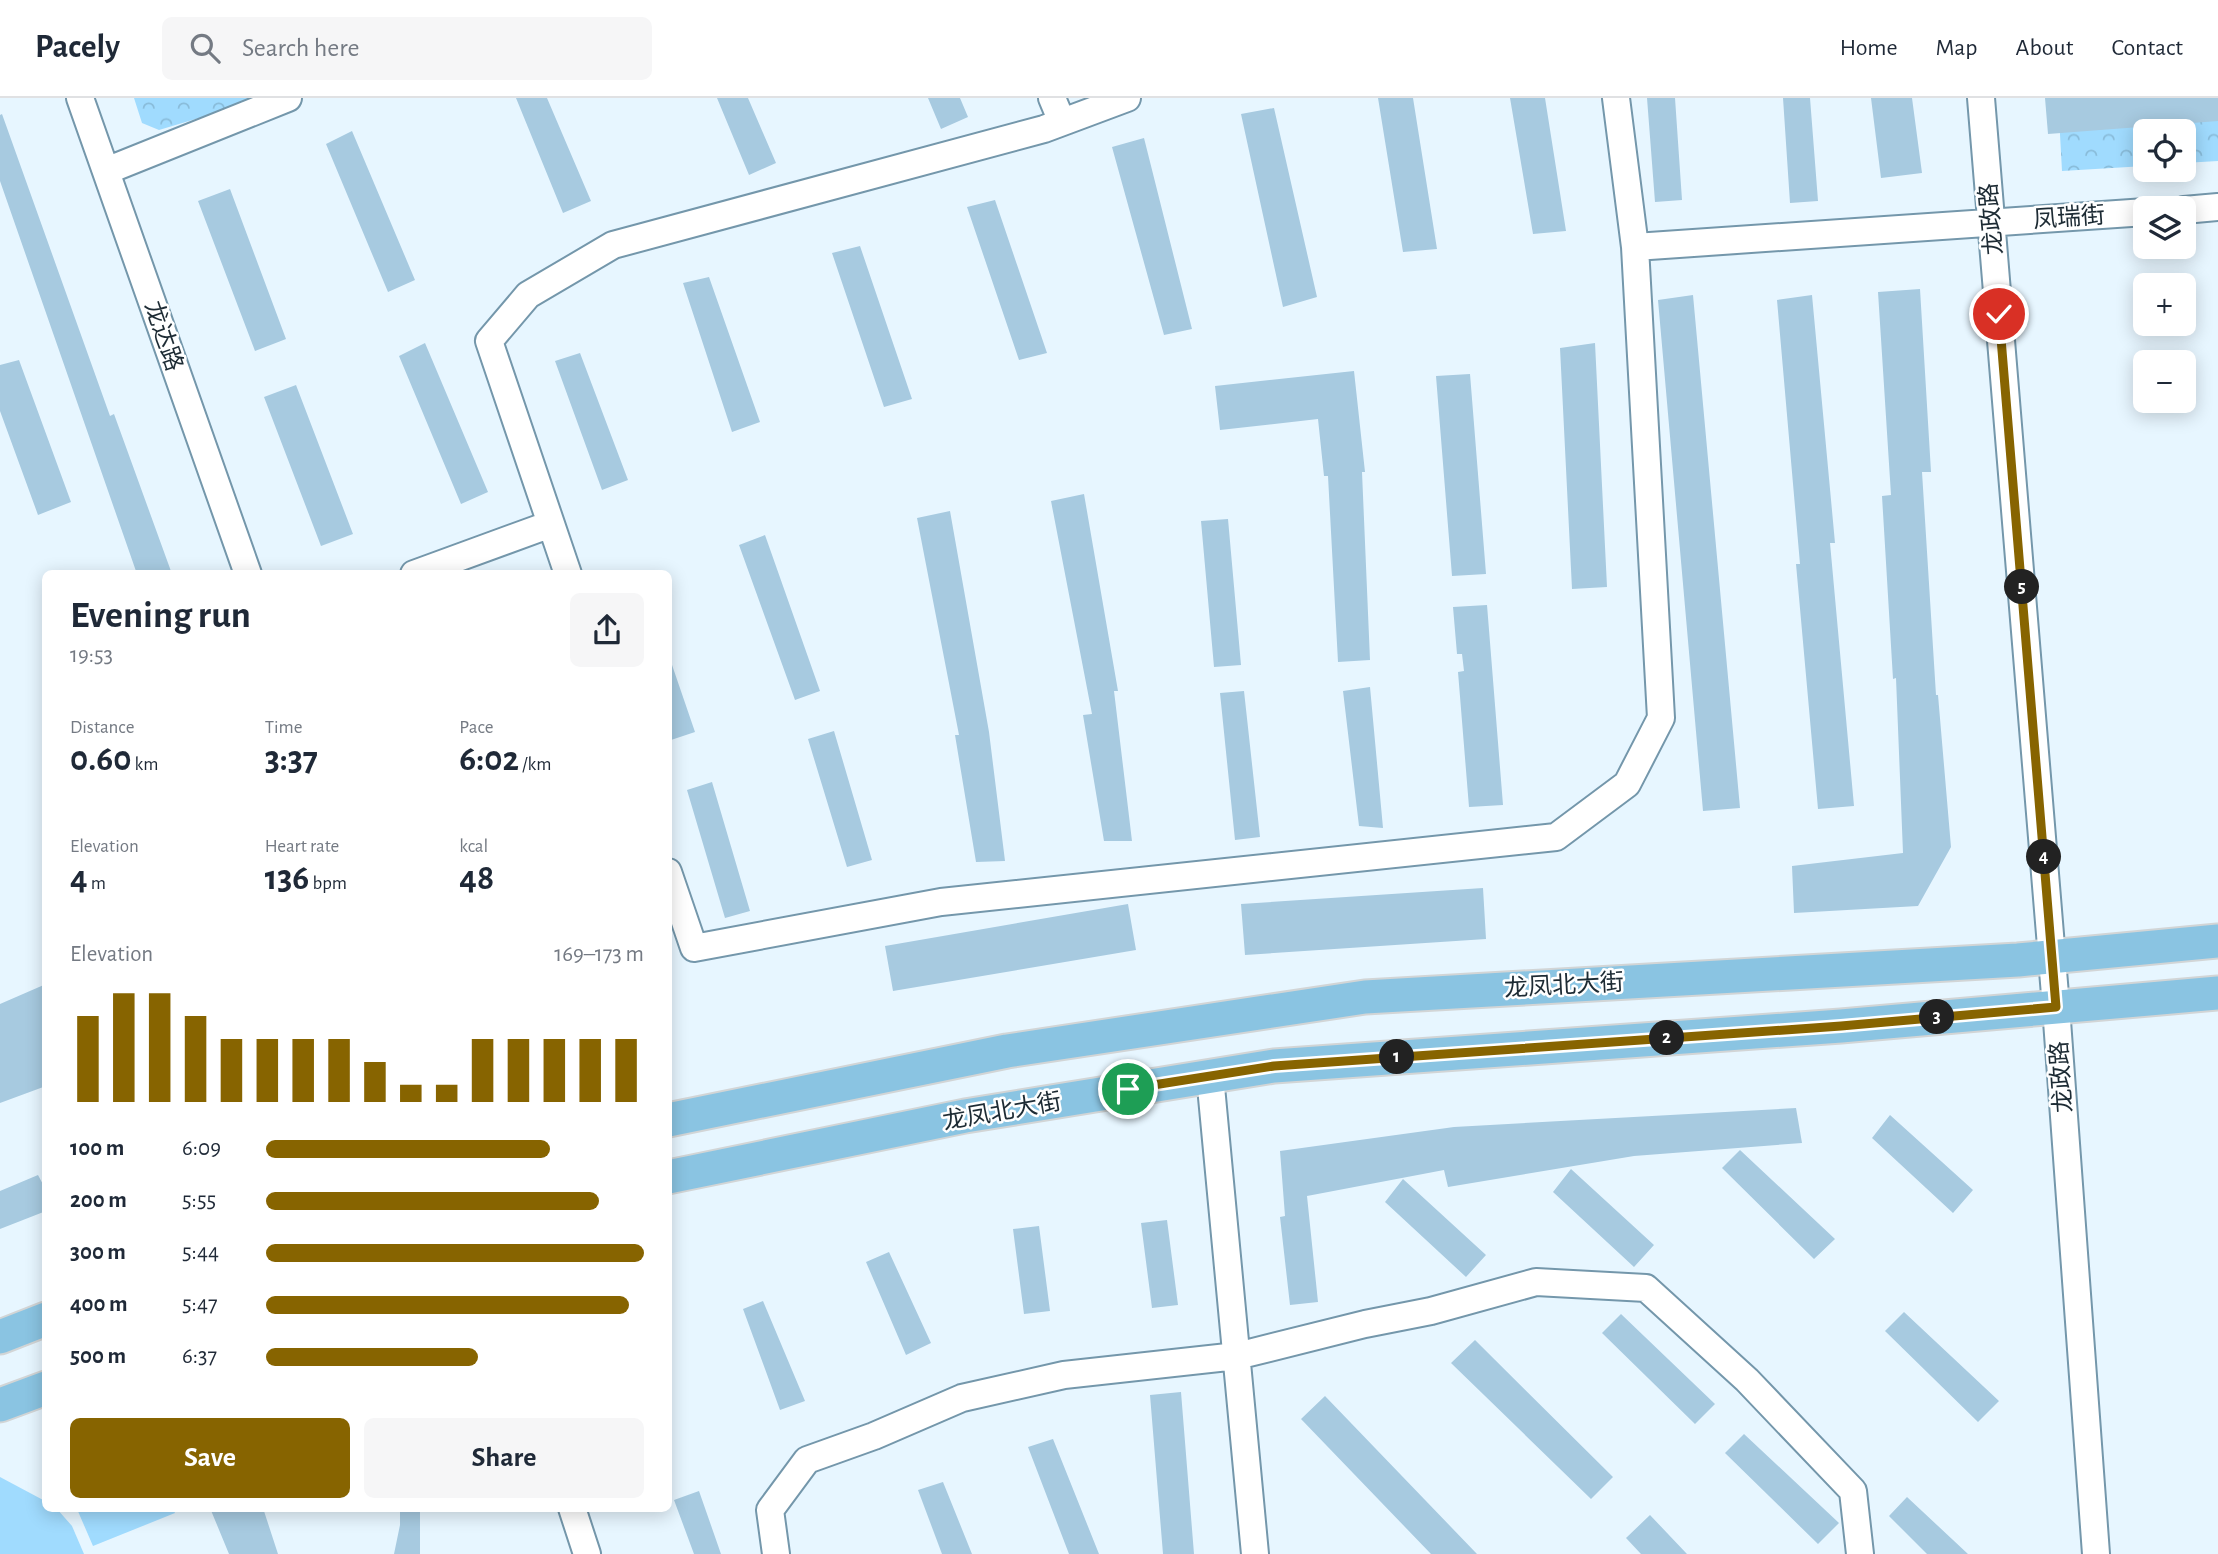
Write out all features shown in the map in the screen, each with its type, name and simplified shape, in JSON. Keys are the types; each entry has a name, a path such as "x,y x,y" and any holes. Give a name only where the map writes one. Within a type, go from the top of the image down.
{"main road":[{"name":"龙凤北大街","path":"672,1119 1007,1051 1366,997 2052,957 2218,941"},
{"name":"龙凤北大街","path":"672,1176 965,1116 1274,1066 1841,1026 2218,993"},
{"path":"0,1337 42,1321"},
{"path":"0,1405 42,1389"}],"street":[{"name":"龙达路","path":"80,98 247,570"},
{"path":"106,171 288,98"},
{"path":"567,570 489,341 528,295 613,245 1017,136 1057,110 1127,98"},
{"path":"672,884 694,948 941,902 1556,837 1627,784 1661,718 1634,247 1616,98"},
{"name":"龙政路","path":"1981,98 2056,1007 2096,1554"},
{"path":"2196,209 2218,207"},
{"name":"凤瑞街","path":"1634,247 2133,213"},
{"path":"425,570 551,524"},
{"path":"1210,1076 1255,1554"},
{"path":"776,1554 770,1510 807,1460 874,1436 962,1398 1064,1375 1237,1356 1352,1327 1432,1311 1536,1282 1646,1288 1747,1380 1853,1491 1860,1554"},
{"path":"573,1512 587,1554"}],"green space":[{"path":"134,98 253,98 219,112 159,130 142,123"},
{"path":"2058,98 2218,104 2218,161 2196,162 2196,119 2133,119 2133,167 2062,171"},
{"path":"0,1477 42,1499 42,1512 60,1512 72,1526 84,1554 0,1554"},
{"path":"78,1512 175,1513 93,1546"}],"building":[{"path":"516,98 547,98 591,201 563,213"},
{"path":"717,98 748,98 776,163 749,175"},
{"path":"928,98 960,98 968,117 941,129"},
{"path":"1378,98 1413,98 1437,249 1403,252"},
{"path":"1510,98 1545,98 1566,231 1533,234"},
{"path":"1647,98 1675,98 1682,200 1655,202"},
{"path":"1783,98 1810,98 1818,201 1790,203"},
{"path":"1871,98 1912,98 1922,173 1881,178"},
{"path":"2045,98 2218,98 2218,121 2196,123 2196,119 2133,119 2133,128 2048,134"},
{"path":"1274,108 1317,297 1283,307 1241,114"},
{"path":"2,114 110,416 114,414 171,570 136,570 0,181"},
{"path":"352,131 415,280 388,292 326,144"},
{"path":"1144,138 1192,329 1164,335 1112,147"},
{"path":"230,189 286,339 255,351 198,201"},
{"path":"995,200 1047,353 1019,360 967,207"},
{"path":"860,246 912,399 884,407 832,253"},
{"path":"709,277 760,422 732,432 683,283"},
{"path":"1920,289 1931,472 1922,472 1936,695 1951,847 1918,906 1794,913 1792,866 1903,853 1896,678 1893,679 1882,496 1891,495 1878,292"},
{"path":"1693,295 1740,808 1703,811 1658,300"},
{"path":"1812,295 1835,543 1830,543 1854,806 1818,809 1796,564 1800,564 1777,300"},
{"path":"425,343 488,492 461,504 399,356"},
{"path":"1595,343 1607,587 1572,589 1560,348"},
{"path":"580,353 628,480 602,490 555,361"},
{"path":"19,360 71,502 38,515 0,411 0,365"},
{"path":"1354,371 1365,472 1362,472 1370,660 1338,662 1328,476 1324,476 1318,419 1220,430 1215,386"},
{"path":"1470,374 1486,574 1452,576 1436,376"},
{"path":"296,385 353,534 321,546 264,397"},
{"path":"1084,494 1118,691 1114,691 1132,841 1104,841 1083,715 1092,714 1051,501"},
{"path":"950,511 989,732 1005,861 976,862 955,735 959,735 917,518"},
{"path":"1228,519 1241,665 1214,667 1201,521"},
{"path":"765,535 820,691 795,700 739,545"},
{"path":"1487,605 1503,805 1469,807 1458,672 1464,671 1462,654 1457,654 1453,607"},
{"path":"672,665 695,732 672,740"},
{"path":"1370,687 1383,828 1359,826 1343,691"},
{"path":"1244,691 1260,837 1235,840 1220,693"},
{"path":"834,731 872,860 847,867 808,739"},
{"path":"712,782 750,911 725,918 687,790"},
{"path":"1483,888 1486,939 1245,955 1241,904"},
{"path":"1128,904 1136,950 893,991 885,946"},
{"path":"42,986 42,1087 0,1103 0,1004"},
{"path":"1796,1108 1802,1143 1634,1156 1448,1187 1444,1170 1307,1196 1318,1302 1290,1305 1280,1217 1285,1216 1280,1151 1454,1127"},
{"path":"1890,1115 1973,1190 1953,1213 1872,1138"},
{"path":"1740,1150 1835,1239 1814,1259 1722,1168"},
{"path":"1571,1169 1654,1245 1634,1267 1553,1192"},
{"path":"38,1175 42,1182 42,1213 0,1229 0,1191"},
{"path":"1403,1179 1486,1255 1466,1277 1385,1202"},
{"path":"1167,1220 1178,1305 1152,1308 1141,1223"},
{"path":"1039,1226 1050,1311 1024,1314 1013,1229"},
{"path":"889,1252 931,1343 906,1355 866,1262"},
{"path":"763,1301 805,1401 780,1410 743,1309"},
{"path":"1904,1312 1999,1401 1978,1422 1885,1331"},
{"path":"1621,1314 1715,1404 1695,1424 1602,1333"},
{"path":"1475,1340 1613,1477 1591,1499 1451,1363"},
{"path":"1181,1392 1194,1554 1163,1554 1150,1395"},
{"path":"1325,1396 1477,1554 1431,1554 1301,1419"},
{"path":"1744,1434 1839,1523 1818,1544 1725,1453"},
{"path":"1053,1439 1099,1554 1069,1554 1028,1447"},
{"path":"943,1482 972,1554 942,1554 918,1490"},
{"path":"699,1491 721,1554 694,1554 674,1500"},
{"path":"1907,1497 1968,1554 1927,1554 1889,1516"},
{"path":"212,1512 264,1512 278,1554 229,1554"},
{"path":"400,1512 420,1512 420,1554 394,1554"},
{"path":"1650,1515 1687,1554 1641,1554 1626,1538"}],"route":[{"path":"1128,1089 1274,1066 1841,1026 2056,1007 1999,314"}]}
